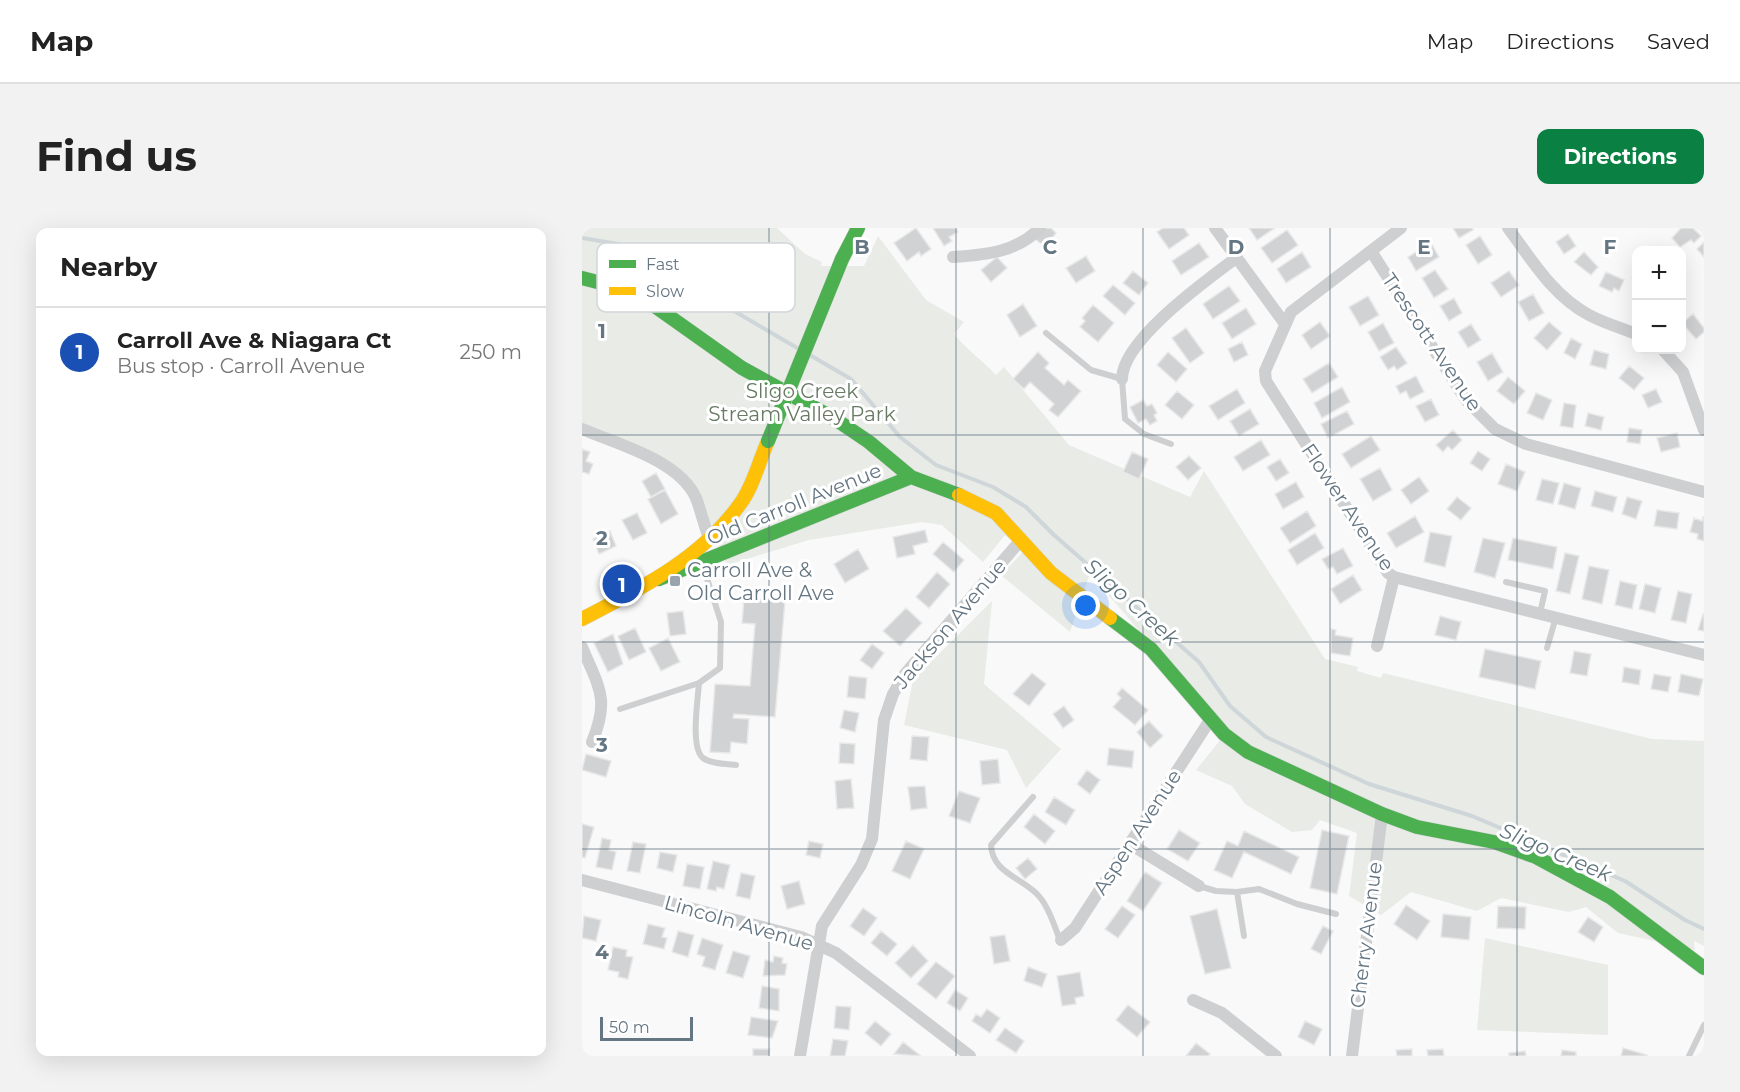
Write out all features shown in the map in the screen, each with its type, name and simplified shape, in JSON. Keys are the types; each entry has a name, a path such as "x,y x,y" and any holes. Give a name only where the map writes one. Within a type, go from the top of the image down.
{"street":[{"path":"582,619 659,579 708,538 741,503 842,259 858,228"},
{"path":"953,257 1012,248 1029,239 1040,228"},
{"path":"1215,228 1285,324 1291,312 1401,228"},
{"path":"1508,228 1551,285 1566,300 1590,316 1632,332"},
{"name":"Trescott Avenue","path":"1371,251 1466,400 1495,429 1526,444 1704,492"},
{"path":"1122,379 1122,370 1127,359 1165,315 1182,298 1236,258"},
{"path":"582,278 597,282"},
{"path":"663,312 742,368 835,419 869,442 911,477 971,499 996,513 1051,573 1151,649 1210,720 1248,752 1382,814 1417,827 1494,842 1536,857 1610,897 1704,968"},
{"name":"Flower Avenue","path":"1285,324 1265,371 1266,381 1388,573 1394,577 1704,655"},
{"path":"1667,354 1683,372 1704,430"},
{"path":"582,429 664,464 680,476 695,496 708,538"},
{"name":"Old Carroll Avenue","path":"659,579 911,477"},
{"name":"Jackson Avenue","path":"800,1056 822,926 861,865 872,839 884,720 893,694 905,674 1021,540"},
{"path":"1377,646 1394,577"},
{"path":"582,647 602,696 601,720 592,742"},
{"name":"Aspen Avenue","path":"1061,940 1075,928 1210,720"},
{"name":"Cherry Avenue","path":"1352,1056 1382,814"},
{"path":"1130,844 1199,886"},
{"name":"Lincoln Avenue","path":"582,880 801,937 836,953 967,1055"},
{"path":"1193,1000 1222,1013 1276,1056"}],"lane":[{"path":"1046,333 1091,370 1122,379 1125,419 1144,434 1171,444"},
{"path":"620,709 699,682 720,669 721,622 702,563"},
{"path":"1506,582 1545,591 1539,613"},
{"path":"1547,648 1556,617"},
{"path":"699,682 696,741 698,753 705,760 736,765"},
{"path":"1033,797 991,845 991,854 1002,871 1038,896 1061,940"},
{"path":"1199,886 1216,891 1237,892 1259,889 1297,904 1335,914"},
{"path":"1237,892 1244,936"},
{"path":"1689,1056 1704,1025"}],"green space":[{"name":"Sligo Creek Stream Valley Park","path":"582,228 777,228 793,243 597,243 597,312 795,312 795,245 805,254 822,262 821,266 864,266 878,236 926,300 964,322 954,334 996,375 1004,367 1069,445 1190,497 1204,471 1325,659 1358,667 1357,671 1381,678 1383,673 1652,739 1704,741 1704,946 1694,941 1695,950 1618,933 1586,907 1569,912 1501,898 1477,911 1411,892 1381,915 1349,896 1357,833 1320,820 1312,830 1292,832 1245,804 1232,786 1196,770 1226,733 1112,599 1089,576 1070,632 1001,575 1024,551 1005,535 983,562 942,525 922,522 809,540 727,565 694,487 667,465 582,428"},
{"path":"992,601 984,684 1061,749 1026,788 1007,750 904,725 913,680"},
{"path":"1485,938 1608,965 1608,1035 1477,1030"}],"building":[{"path":"916,228 931,249 921,256 919,252 907,261 894,243"},
{"path":"933,228 955,228 958,232 949,237 952,241 944,246"},
{"path":"1044,228 1051,228 1056,233 1045,247 1035,239"},
{"path":"1163,228 1184,228 1189,235 1169,249 1157,232"},
{"path":"1249,228 1275,228 1257,240"},
{"path":"1453,228 1472,228 1473,230 1459,238"},
{"path":"1681,228 1693,228 1701,236 1694,243 1691,240 1682,246 1672,238"},
{"path":"1287,230 1298,245 1272,263 1261,248"},
{"path":"1568,234 1576,246 1564,254 1556,242"},
{"path":"1480,236 1492,255 1478,264 1466,245"},
{"path":"1704,242 1704,257 1697,249"},
{"path":"1199,243 1209,257 1181,275 1172,261"},
{"path":"1431,243 1439,257 1416,271 1408,257"},
{"path":"1302,252 1311,267 1286,283 1277,269"},
{"path":"1584,252 1598,267 1591,275 1574,262"},
{"path":"1086,256 1095,271 1076,283 1066,268"},
{"path":"997,257 1007,268 991,282 981,270"},
{"path":"1435,270 1448,289 1434,298 1422,278"},
{"path":"1133,271 1148,283 1139,295 1123,283"},
{"path":"1509,271 1519,285 1501,297 1491,283"},
{"path":"1606,272 1624,280 1619,291 1614,288 1612,292 1599,286"},
{"path":"1113,285 1135,303 1125,315 1103,296"},
{"path":"1229,286 1240,301 1213,319 1203,304"},
{"path":"1533,294 1544,313 1529,321 1518,302"},
{"path":"1368,296 1379,315 1360,326 1349,307"},
{"path":"1454,298 1462,313 1449,321 1440,306"},
{"path":"1023,304 1037,326 1020,337 1007,315"},
{"path":"1093,305 1114,323 1098,342 1080,327 1085,321 1082,318"},
{"path":"1246,308 1256,324 1232,339 1222,323"},
{"path":"1693,314 1704,328 1704,332 1696,339 1686,328 1686,320"},
{"path":"1320,322 1330,336 1311,349 1302,335"},
{"path":"1549,322 1562,333 1547,350 1534,338"},
{"path":"1383,323 1394,343 1379,351 1368,332"},
{"path":"1471,324 1481,340 1468,348 1458,332"},
{"path":"1186,328 1204,353 1190,363 1172,338"},
{"path":"1571,338 1582,344 1575,359 1564,353"},
{"path":"1242,342 1248,355 1234,362 1228,349"},
{"path":"1396,347 1407,363 1397,370 1394,366 1388,370 1380,357"},
{"path":"1594,350 1609,354 1606,369 1590,365"},
{"path":"1038,352 1049,363 1045,368 1064,385 1068,380 1081,391 1058,417 1049,410 1054,404 1030,382 1024,389 1013,379"},
{"path":"1168,352 1187,369 1176,382 1157,365"},
{"path":"1492,353 1503,372 1488,381 1477,362"},
{"path":"1329,363 1338,377 1312,393 1303,379"},
{"path":"1629,366 1644,378 1634,390 1619,378"},
{"path":"1416,376 1424,392 1410,399 1406,391 1400,394 1396,386"},
{"path":"1508,377 1525,391 1514,404 1497,391"},
{"path":"1342,387 1350,402 1322,418 1314,403"},
{"path":"1237,389 1245,403 1218,420 1209,406"},
{"path":"1656,389 1662,402 1648,408 1642,395"},
{"path":"1177,391 1194,405 1182,419 1165,405"},
{"path":"1536,393 1552,400 1543,420 1527,413"},
{"path":"1431,399 1439,415 1425,422 1416,406"},
{"path":"1143,400 1147,406 1152,404 1157,413 1154,415 1157,421 1150,425 1146,419 1138,423 1130,407"},
{"path":"1564,403 1576,405 1573,428 1560,426"},
{"path":"1250,409 1259,424 1239,436 1230,421"},
{"path":"1347,411 1354,424 1328,438 1321,424"},
{"path":"1588,413 1604,417 1601,430 1585,426"},
{"path":"1629,428 1642,430 1640,444 1627,442"},
{"path":"1453,430 1462,440 1452,450 1448,446 1443,452 1436,445"},
{"path":"1677,433 1680,447 1661,452 1657,438"},
{"path":"1371,436 1380,450 1351,468 1342,454"},
{"path":"1261,440 1270,455 1243,471 1234,457"},
{"path":"582,449 590,452 586,461 593,464 589,474 582,472"},
{"path":"1478,451 1490,459 1482,471 1470,463"},
{"path":"1132,452 1148,459 1139,479 1123,472"},
{"path":"1189,456 1201,468 1188,480 1176,467"},
{"path":"1280,459 1289,473 1276,481 1267,467"},
{"path":"1506,464 1525,472 1517,491 1498,484"},
{"path":"1380,468 1392,490 1373,501 1360,479"},
{"path":"656,473 665,489 651,497 642,481"},
{"path":"1419,477 1429,491 1411,504 1401,490"},
{"path":"1542,479 1559,483 1553,504 1536,500"},
{"path":"1296,482 1304,497 1283,509 1275,494"},
{"path":"1564,483 1581,488 1575,509 1558,504"},
{"path":"665,490 678,514 661,524 648,499"},
{"path":"1595,491 1617,497 1613,512 1591,506"},
{"path":"1457,497 1471,508 1461,520 1447,509"},
{"path":"1627,497 1642,501 1636,519 1622,514"},
{"path":"1657,510 1679,513 1677,529 1654,526"},
{"path":"1307,511 1316,526 1290,543 1280,528"},
{"path":"637,513 647,533 633,540 622,520"},
{"path":"1415,516 1424,532 1396,548 1387,533"},
{"path":"1703,517 1704,541 1697,539 1698,534 1690,532 1694,518 1702,521"},
{"path":"925,530 928,542 913,546 915,554 897,558 893,537"},
{"path":"610,531 616,546 599,554 593,539"},
{"path":"1430,532 1452,536 1445,567 1424,562"},
{"path":"1315,533 1324,548 1297,565 1288,550"},
{"path":"1483,538 1505,543 1495,578 1474,572"},
{"path":"1513,538 1557,547 1553,569 1508,560"},
{"path":"943,542 964,560 954,572 933,554"},
{"path":"1343,548 1353,566 1337,574 1333,567 1328,569 1322,559"},
{"path":"858,549 869,569 845,583 834,564"},
{"path":"1565,553 1579,556 1570,594 1556,591"},
{"path":"1589,566 1609,570 1602,604 1582,599"},
{"path":"937,572 950,584 929,608 916,597"},
{"path":"1353,575 1362,590 1340,604 1331,589"},
{"path":"1620,581 1637,585 1632,609 1615,605"},
{"path":"1645,584 1661,588 1655,613 1639,609"},
{"path":"1678,591 1692,594 1686,623 1671,620"},
{"path":"744,597 785,601 775,717 734,714 733,718 749,719 747,744 731,742 730,753 710,752 715,684 750,686 755,624 742,623"},
{"path":"906,608 922,623 900,646 883,631"},
{"path":"683,611 686,634 670,636 667,613"},
{"path":"1704,614 1704,631 1698,630"},
{"path":"1440,616 1461,622 1456,640 1435,635"},
{"path":"635,628 646,652 629,660 618,636"},
{"path":"1331,629 1336,630 1335,635 1353,638 1350,656 1331,653"},
{"path":"613,634 623,664 608,672 594,643"},
{"path":"668,638 680,662 661,671 649,648"},
{"path":"872,644 884,653 872,669 860,660"},
{"path":"1485,649 1541,661 1535,689 1479,677"},
{"path":"1574,651 1591,654 1587,676 1570,673"},
{"path":"1624,667 1641,670 1639,685 1622,682"},
{"path":"1032,673 1046,684 1029,706 1013,694"},
{"path":"1654,674 1671,677 1668,692 1651,689"},
{"path":"1681,674 1703,679 1699,696 1678,692"},
{"path":"849,676 867,678 865,699 847,697"},
{"path":"1122,688 1148,710 1135,725 1113,707 1121,698 1117,694"},
{"path":"1064,706 1074,720 1063,728 1053,714"},
{"path":"844,710 859,713 855,732 840,728"},
{"path":"1149,721 1163,736 1150,748 1137,732"},
{"path":"912,736 929,737 927,761 910,759"},
{"path":"840,743 855,744 854,764 839,763"},
{"path":"1109,748 1134,751 1132,768 1107,765"},
{"path":"586,754 611,761 606,777 582,770"},
{"path":"998,759 1000,783 982,785 980,761"},
{"path":"1087,770 1100,780 1090,794 1077,784"},
{"path":"851,779 854,808 837,809 835,781"},
{"path":"925,786 927,808 911,810 908,787"},
{"path":"959,791 980,798 970,823 949,816"},
{"path":"1054,797 1075,810 1066,825 1045,812"},
{"path":"1034,814 1055,831 1045,844 1024,827"},
{"path":"582,824 594,827 585,858 582,857"},
{"path":"1179,830 1200,843 1188,861 1167,849"},
{"path":"1322,830 1349,836 1337,894 1310,888"},
{"path":"1244,831 1299,857 1291,874 1244,852 1232,878 1214,870 1227,841 1238,846"},
{"path":"602,838 611,840 609,850 616,852 612,870 596,867"},
{"path":"809,841 823,844 820,858 806,855"},
{"path":"906,841 924,849 910,879 892,871"},
{"path":"633,842 646,844 640,873 627,871"},
{"path":"660,852 677,855 673,872 657,868"},
{"path":"1028,858 1037,869 1025,879 1016,868"},
{"path":"713,861 730,865 724,889 717,887 716,891 707,889"},
{"path":"687,864 704,867 700,889 683,886"},
{"path":"1145,872 1162,883 1143,911 1127,901"},
{"path":"741,873 755,876 750,899 736,896"},
{"path":"799,881 805,904 787,909 781,886"},
{"path":"1406,905 1430,921 1417,940 1394,924"},
{"path":"1122,906 1135,915 1118,938 1105,929"},
{"path":"1498,906 1526,907 1525,929 1497,928"},
{"path":"863,908 877,918 864,936 850,926"},
{"path":"1217,909 1231,968 1205,974 1190,916"},
{"path":"1443,914 1471,917 1469,940 1441,937"},
{"path":"584,916 601,920 596,941 582,938"},
{"path":"1588,917 1603,927 1594,942 1578,932"},
{"path":"648,924 665,928 662,937 667,938 664,949 643,944"},
{"path":"1323,926 1333,931 1321,954 1311,949"},
{"path":"678,931 694,935 688,957 672,952"},
{"path":"881,931 897,944 887,956 871,943"},
{"path":"1005,935 1010,961 994,964 990,937"},
{"path":"702,938 723,945 715,970 702,966 705,957 697,954"},
{"path":"913,945 928,961 911,978 895,963"},
{"path":"613,947 627,950 626,956 633,957 628,979 618,977 619,972 608,970"},
{"path":"733,951 750,956 743,978 726,973"},
{"path":"774,956 783,958 782,963 787,964 785,975 763,976 765,960 773,962"},
{"path":"936,962 955,976 936,999 917,984"},
{"path":"1028,967 1047,974 1042,987 1024,981"},
{"path":"1080,972 1084,996 1075,998 1076,1004 1062,1006 1057,976"},
{"path":"762,986 779,989 779,1011 759,1008"},
{"path":"955,990 968,998 960,1011 947,1003"},
{"path":"1128,1005 1150,1022 1137,1037 1116,1020"},
{"path":"836,1006 851,1007 849,1030 834,1028"},
{"path":"987,1009 1000,1018 990,1033 972,1021 976,1014 981,1017"},
{"path":"751,1017 778,1021 772,1038 748,1035"},
{"path":"875,1021 891,1034 881,1046 865,1033"},
{"path":"1305,1021 1322,1029 1314,1045 1298,1037"},
{"path":"1005,1028 1024,1041 1016,1053 996,1040"},
{"path":"833,1039 848,1041 845,1056 830,1056"},
{"path":"903,1042 921,1056 894,1054"},
{"path":"1196,1043 1210,1054 1208,1056 1186,1056"},
{"path":"1623,1048 1647,1055 1647,1056 1621,1056"},
{"path":"753,1049 770,1049 769,1056 753,1056"},
{"path":"1412,1049 1412,1056 1397,1056 1396,1050"},
{"path":"1443,1049 1444,1056 1428,1056 1427,1050"},
{"path":"1562,1050 1576,1052 1576,1056 1561,1056"},
{"path":"1525,1051 1526,1056 1509,1056 1509,1053"}],"waterway":[{"name":"Sligo Creek","path":"582,238 612,243"},
{"name":"Sligo Creek","path":"736,312 799,349"},
{"name":"Sligo Creek","path":"808,354 851,379 900,437 936,465 993,487 1026,507 1054,535 1199,662 1230,706 1266,737 1369,784 1472,816 1625,881 1685,920 1704,929"}],"traffic: fast":[{"path":"842,259 858,228"},
{"path":"768,441 842,259"},
{"path":"582,278 597,282"},
{"path":"663,312 742,368 835,419 869,442 911,477 959,495"},
{"path":"659,579 911,477"},
{"path":"1110,618 1151,649 1224,734 1248,752 1382,814 1417,827 1494,842 1536,857 1610,897 1704,968"}],"traffic: slow":[{"path":"582,619 668,571 707,541 745,497 768,441"},
{"path":"959,495 996,513 1051,573 1110,618"}],"place":[{"name":"Carroll Ave & Old Carroll Ave","path":"675,581"},
{"name":"Carroll Ave & Niagara Ct","path":"622,584"}]}
